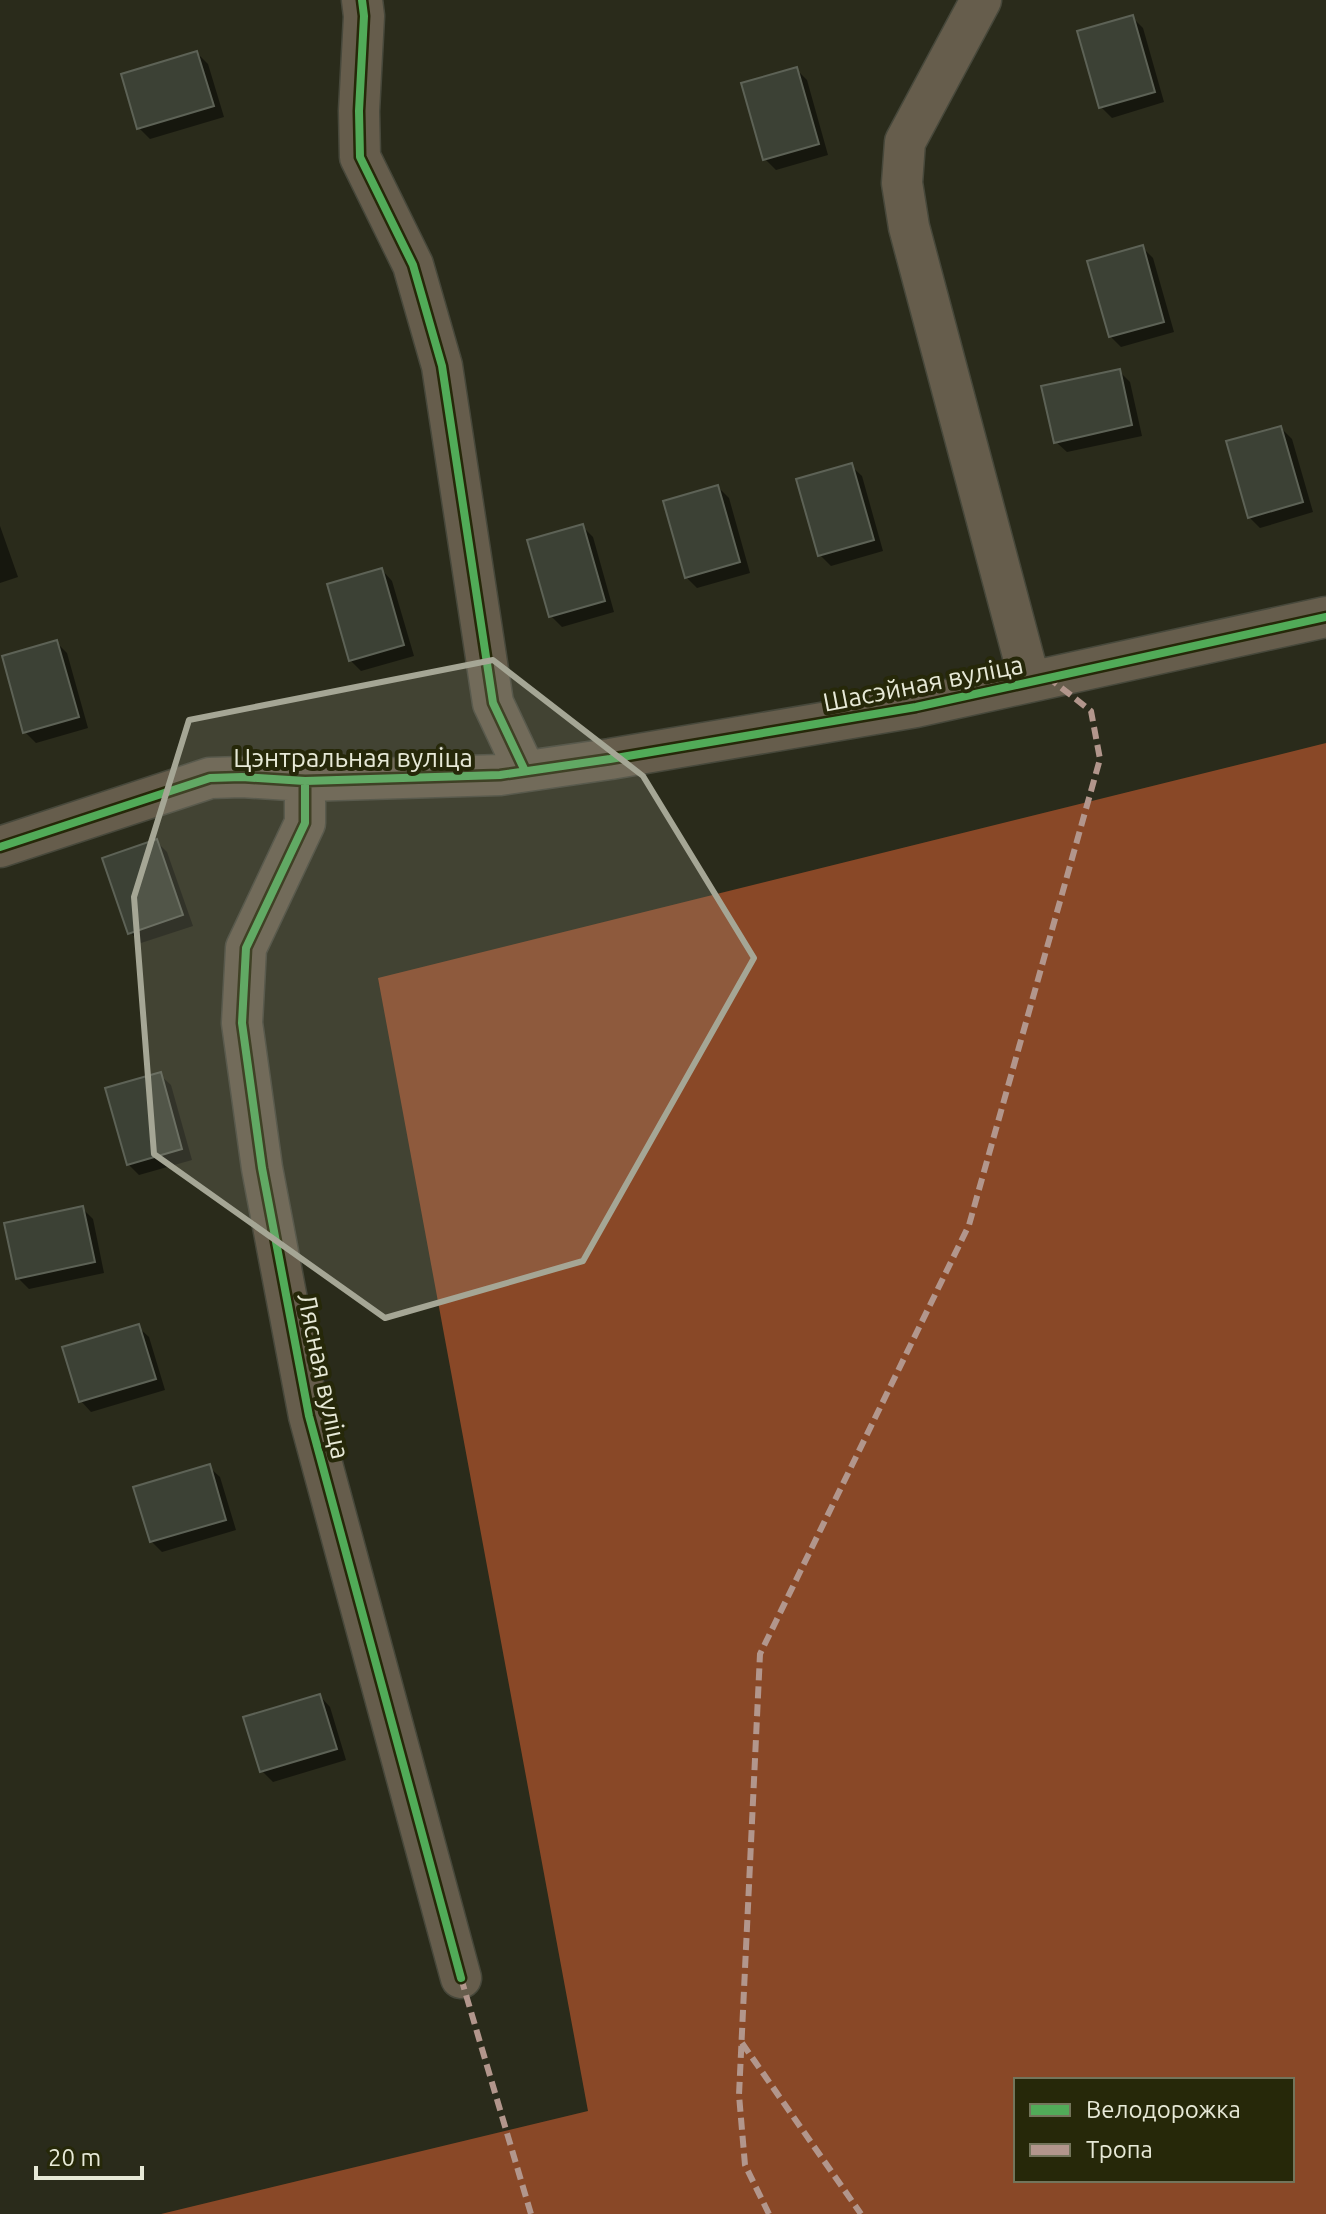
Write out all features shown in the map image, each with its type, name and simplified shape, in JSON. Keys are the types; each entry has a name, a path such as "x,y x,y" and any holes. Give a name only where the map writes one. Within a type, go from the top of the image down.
{"street":[{"path":"362,0 360,157 413,265 442,366 493,703 525,771"},
{"path":"981,0 905,142 902,183 909,227 1030,682"},
{"name":"Шасэйная вуліца","path":"525,771 916,707 1326,617"},
{"name":"Цэнтральная вуліца","path":"0,847 210,778 305,781 500,775 525,771"},
{"name":"Лясная вуліца","path":"305,781 305,823 246,948 242,1023 262,1168 309,1416 461,1978"}],"highlighted area":[{"path":"493,660 643,776 754,958 583,1261 385,1318 154,1154 134,897 189,720"}],"shaded area":[{"path":"1326,743 1326,2214 161,2214 588,2111 378,978"}],"building":[{"path":"1133,15 1155,92 1099,108 1077,31"},
{"path":"197,51 214,106 137,129 121,74"},
{"path":"797,67 819,144 763,160 741,83"},
{"path":"1143,245 1164,322 1109,337 1087,261"},
{"path":"1120,369 1132,425 1054,443 1041,386"},
{"path":"1281,426 1303,502 1248,518 1226,441"},
{"path":"852,463 874,540 818,556 796,479"},
{"path":"718,485 740,562 685,578 663,501"},
{"path":"583,524 605,601 549,617 527,540"},
{"path":"382,568 404,645 349,661 327,584"},
{"path":"57,640 79,717 23,733 2,656"},
{"path":"157,839 183,915 128,934 102,858"},
{"path":"161,1072 182,1149 127,1165 105,1088"},
{"path":"83,1206 95,1262 16,1279 4,1223"},
{"path":"139,1324 156,1379 79,1402 62,1347"},
{"path":"210,1464 226,1520 150,1542 133,1487"},
{"path":"320,1694 337,1749 260,1772 243,1717"}],"marked path":[{"path":"769,2214 745,2165 739,2095 760,1654 969,1225 1100,759 1091,711 1049,678"},
{"path":"461,1978 531,2214"},
{"path":"742,2043 861,2214"}],"cycle path":[{"path":"362,0 360,157 413,265 442,366 493,703 525,771"},
{"path":"0,847 210,778 305,781 500,775 916,707 1326,617"},
{"path":"305,781 305,823 246,948 242,1023 262,1168 309,1416 461,1978"}]}
